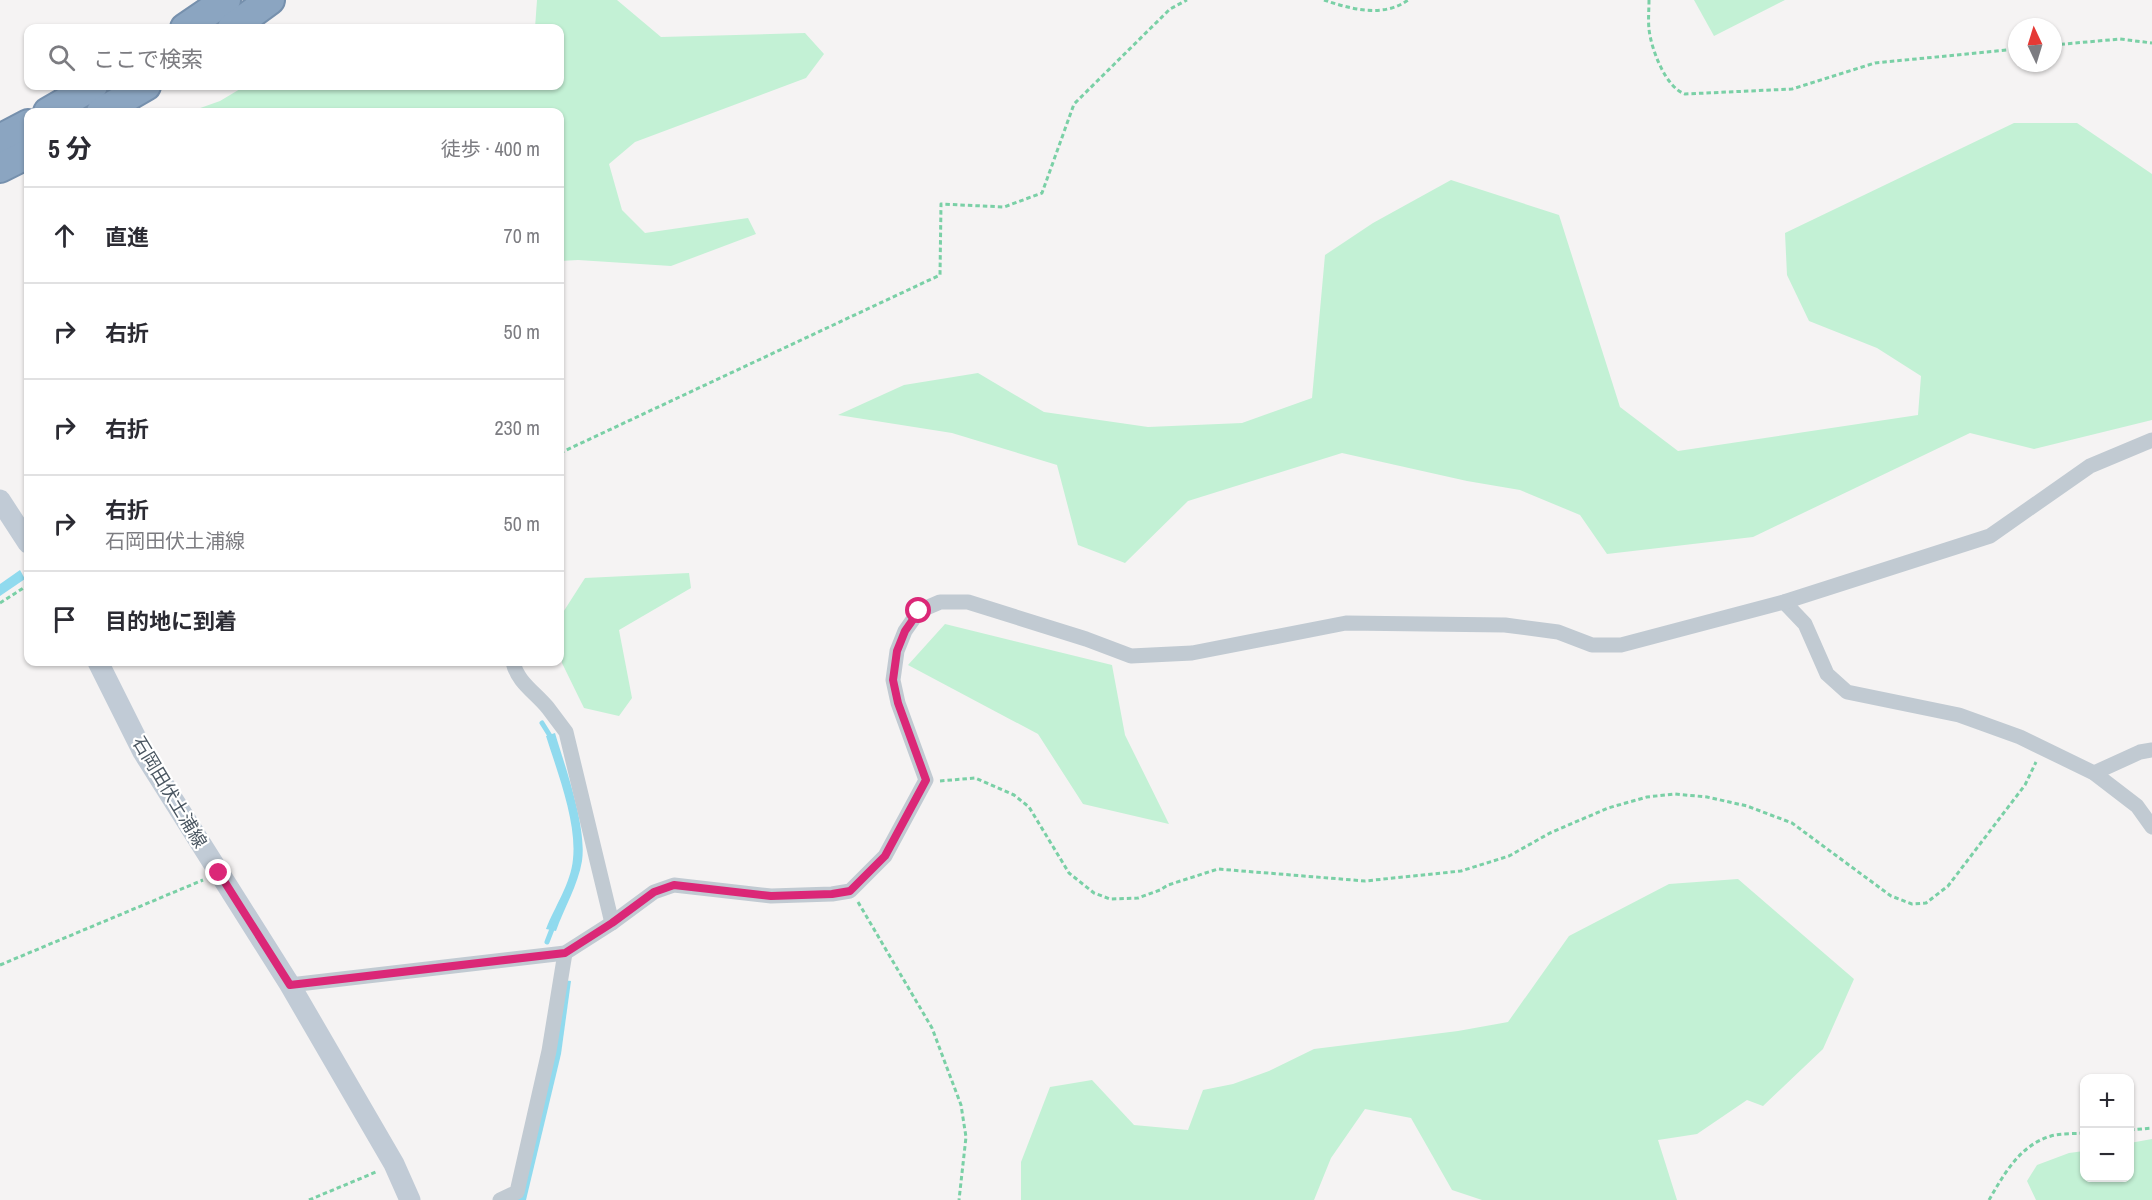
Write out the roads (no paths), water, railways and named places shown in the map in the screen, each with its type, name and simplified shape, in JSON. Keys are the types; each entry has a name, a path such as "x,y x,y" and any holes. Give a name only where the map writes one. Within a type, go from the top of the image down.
{"highway":[{"path":"191,24 226,0"},
{"path":"237,24 270,0"},
{"path":"55,108 86,90"},
{"path":"108,108 139,90"},
{"path":"0,139 24,126"},
{"path":"0,168 24,156"}],"main road":[{"path":"0,500 24,537"},
{"name":"石岡田伏土浦線","path":"100,666 143,752 290,985 394,1164 410,1200"}],"street":[{"path":"290,985 565,953 612,923 654,892 674,885 771,896 832,894 850,891 885,856 926,780 898,703 893,680 897,651 905,631 919,611 940,602 968,602 1086,639 1131,656 1192,653 1346,624 1505,625 1558,632 1592,645 1621,645 1784,602 1990,536 2090,466 2152,440"},
{"path":"1784,602 1805,624 1827,674 1847,693 1959,715 2020,737 2094,773 2137,806 2152,827"},
{"path":"514,666 530,692 547,706 566,732 612,923"},
{"path":"2094,773 2140,752 2152,750"},
{"path":"500,1200 517,1192 549,1051 565,953"}],"water":[{"path":"20,570 24,577 24,580 0,596 0,584"},
{"path":"555,733 574,797 583,847 577,879 556,931 546,929 572,868 573,845 569,813 546,736"},
{"path":"563,980 571,981 561,1054 526,1200 510,1200"}],"waterway":[{"path":"542,723 552,739"},
{"path":"547,942 554,924"}]}
